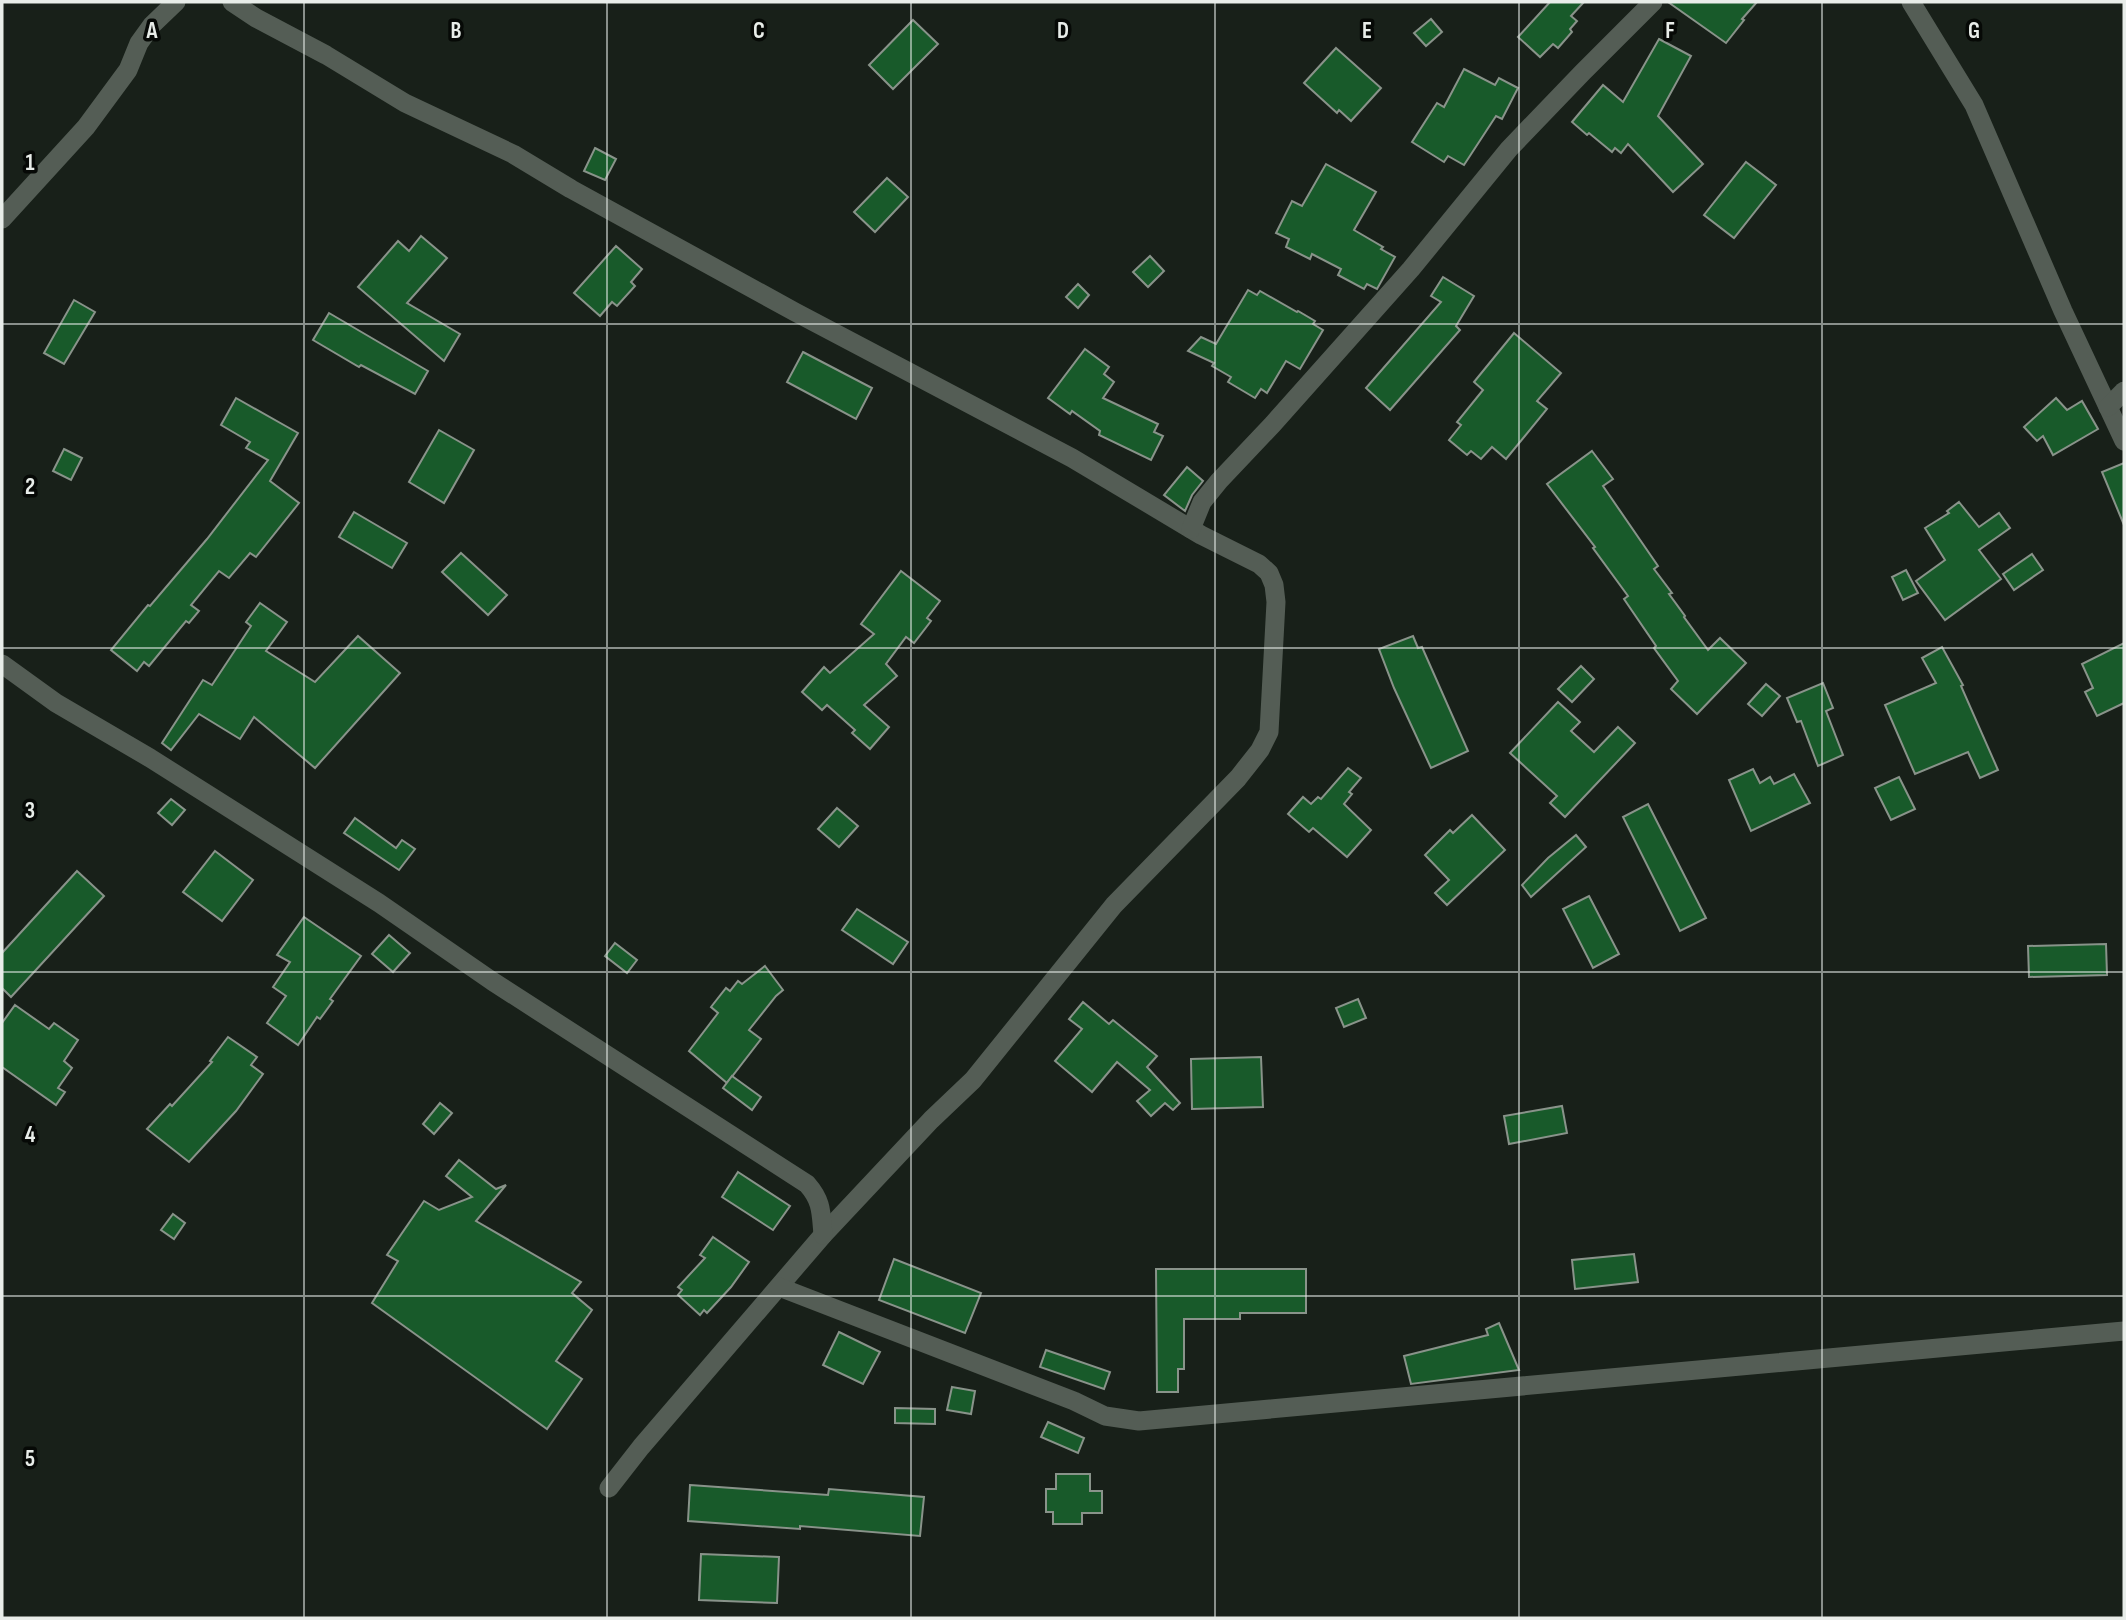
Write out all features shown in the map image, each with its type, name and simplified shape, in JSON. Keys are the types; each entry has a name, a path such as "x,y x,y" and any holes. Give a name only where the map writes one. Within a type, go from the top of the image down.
{"street":[{"path":"2,219 86,127 128,70 139,43 152,25 176,2"},
{"path":"232,2 405,103 513,154 571,189 795,312 1072,458 1191,529 1259,564 1269,573 1274,585 1276,602 1269,732 1260,750 1238,778 1114,905 973,1080 914,1137 823,1235 641,1447 610,1488"},
{"path":"1191,529 1202,502 1219,481 1273,425 1411,269 1509,149 1653,2"},
{"path":"1911,2 1973,105 2063,311 2124,441"},
{"path":"2108,407 2124,391"},
{"path":"2,664 56,703 150,758 379,902 492,981 807,1184 818,1196 823,1235"},
{"path":"779,1287 1074,1401 1105,1416 1139,1421 2124,1331"}],"building":[{"path":"1550,2 1584,2 1571,16 1577,21 1570,29 1572,32 1558,48 1553,44 1540,57 1518,37"},
{"path":"1668,2 1757,2 1726,43"},
{"path":"1431,19 1442,32 1426,46 1414,33"},
{"path":"913,20 938,44 893,89 869,65"},
{"path":"1659,39 1691,56 1658,116 1703,164 1673,192 1628,144 1621,153 1615,148 1612,152 1572,122 1603,85 1623,102"},
{"path":"1336,48 1381,88 1351,121 1339,110 1337,113 1304,83"},
{"path":"1464,69 1495,85 1499,78 1518,88 1502,119 1496,116 1464,165 1448,156 1444,162 1412,142 1437,103 1444,107"},
{"path":"595,148 616,159 605,180 584,171"},
{"path":"1746,162 1776,185 1734,238 1704,215"},
{"path":"1326,164 1376,192 1354,230 1395,257 1377,289 1367,284 1364,289 1338,275 1341,269 1312,254 1310,259 1286,247 1289,239 1276,233 1292,201 1302,206"},
{"path":"887,178 908,197 875,232 854,212"},
{"path":"421,236 447,258 407,303 460,334 444,361 358,287 398,241 409,251"},
{"path":"616,246 642,269 631,282 635,286 617,306 612,302 600,316 574,293"},
{"path":"1150,256 1164,271 1148,287 1133,272"},
{"path":"1443,277 1474,296 1456,326 1460,330 1390,410 1366,388 1441,302 1431,296"},
{"path":"1078,284 1089,295 1078,308 1066,297"},
{"path":"1248,290 1257,295 1260,291 1298,311 1315,321 1313,324 1323,330 1300,369 1286,361 1267,393 1261,389 1255,398 1228,382 1231,377 1212,366 1214,363 1188,351 1201,337 1216,344"},
{"path":"74,300 95,312 64,364 44,353"},
{"path":"329,313 428,371 415,394 361,365 359,367 313,340"},
{"path":"1514,333 1561,373 1537,401 1547,409 1506,459 1492,447 1481,459 1471,451 1467,455 1449,440 1461,425 1457,422 1483,390 1474,382"},
{"path":"1085,349 1109,367 1104,374 1114,382 1103,398 1158,424 1154,432 1163,436 1151,460 1099,435 1100,431 1048,398"},
{"path":"803,352 872,388 856,419 787,382"},
{"path":"236,398 298,433 270,481 299,503 256,557 250,553 229,578 219,571 191,605 199,611 189,623 186,621 149,666 144,662 137,671 111,650 207,539 268,460 246,448 250,442 221,425"},
{"path":"2056,398 2067,410 2082,401 2098,429 2053,455 2043,436 2037,441 2024,427"},
{"path":"439,430 474,450 444,503 409,482"},
{"path":"64,449 82,458 71,480 53,471"},
{"path":"1592,451 1613,479 1603,486 1658,566 1654,569 1672,593 1669,594 1684,617 1708,650 1720,638 1746,663 1697,714 1671,689 1678,681 1624,599 1628,596 1547,484"},
{"path":"2124,463 2124,525 2102,472"},
{"path":"1187,467 1203,481 1192,495 1185,511 1164,495"},
{"path":"1959,502 1979,527 1999,513 2010,528 1979,550 2001,579 1945,620 1916,581 1945,560 1925,528 1949,513 1947,511"},
{"path":"354,512 407,543 392,568 339,537"},
{"path":"461,553 507,595 488,615 442,572"},
{"path":"2032,554 2043,570 2014,590 2003,574"},
{"path":"1906,570 1918,593 1903,600 1892,577"},
{"path":"901,571 940,601 927,618 931,621 914,643 906,637 886,664 897,676 864,705 889,727 870,749 852,733 855,730 827,705 822,710 802,692 824,667 830,673 874,634 861,624"},
{"path":"260,603 287,622 266,651 315,682 358,636 400,673 315,768 254,717 240,739 199,714 171,750 162,743 203,680 212,685 251,626 246,622"},
{"path":"1413,636 1418,648 1422,647 1468,751 1431,768 1379,649"},
{"path":"2124,643 2124,703 2097,716 2085,692 2093,688 2082,664"},
{"path":"1942,647 1963,685 1961,686 1998,770 1980,778 1968,752 1915,774 1885,705 1936,683 1922,658"},
{"path":"1581,666 1594,679 1572,702 1558,689"},
{"path":"1823,683 1833,708 1826,711 1843,755 1818,766 1801,721 1797,722 1787,698"},
{"path":"1766,684 1780,696 1762,716 1748,704"},
{"path":"1558,702 1580,722 1571,731 1594,752 1618,727 1635,743 1565,817 1550,803 1557,796 1510,753"},
{"path":"1348,768 1361,778 1349,792 1352,794 1344,804 1371,830 1347,857 1313,828 1309,832 1288,814 1303,797 1311,804 1318,797 1321,799"},
{"path":"1753,769 1760,783 1770,777 1774,784 1794,774 1810,803 1751,831 1729,780"},
{"path":"1899,777 1915,809 1891,820 1875,788"},
{"path":"171,799 185,810 172,825 158,813"},
{"path":"1648,804 1706,918 1680,931 1623,817"},
{"path":"837,808 858,826 839,847 818,829"},
{"path":"1472,815 1505,850 1447,905 1435,893 1449,880 1425,855 1450,830 1453,833"},
{"path":"355,818 396,848 402,840 415,849 399,870 344,833"},
{"path":"1576,835 1586,847 1531,897 1522,885 1548,858"},
{"path":"215,851 253,880 222,921 183,892"},
{"path":"77,871 104,896 11,997 2,988 2,953"},
{"path":"1589,896 1619,954 1593,968 1563,909"},
{"path":"857,909 908,942 893,964 842,930"},
{"path":"304,917 361,956 330,999 333,1001 320,1019 317,1017 298,1045 267,1023 286,996 273,987 290,962 277,955"},
{"path":"389,935 410,953 393,972 372,954"},
{"path":"615,943 637,960 627,973 605,956"},
{"path":"2106,944 2107,975 2029,977 2028,946"},
{"path":"765,966 783,990 749,1030 761,1039 727,1083 689,1051 718,1013 711,1007 726,988 730,991 738,981 742,984"},
{"path":"1358,999 1366,1018 1344,1027 1336,1008"},
{"path":"1083,1002 1109,1024 1113,1020 1157,1056 1147,1067 1180,1103 1173,1110 1165,1103 1151,1116 1137,1101 1150,1090 1117,1062 1092,1092 1055,1061 1082,1029 1069,1019"},
{"path":"15,1005 49,1029 54,1023 78,1040 64,1061 72,1068 58,1088 65,1092 56,1105 2,1067 2,1023"},
{"path":"228,1037 257,1057 251,1065 263,1074 236,1111 189,1162 147,1129 212,1062 210,1061"},
{"path":"1261,1057 1263,1107 1192,1109 1191,1059"},
{"path":"732,1076 761,1097 752,1110 723,1088"},
{"path":"440,1103 452,1113 434,1134 423,1124"},
{"path":"1562,1106 1567,1133 1509,1144 1504,1116"},
{"path":"459,1160 496,1189 506,1185 476,1221 581,1282 572,1293 592,1310 556,1361 582,1379 547,1429 372,1303 398,1261 387,1255 424,1201 439,1210 472,1197 446,1176"},
{"path":"738,1172 790,1206 773,1230 722,1197"},
{"path":"173,1214 185,1223 174,1239 161,1230"},
{"path":"713,1237 749,1262 707,1313 704,1310 700,1315 678,1295 682,1290 678,1287 705,1258 700,1255"},
{"path":"1634,1254 1638,1282 1575,1289 1572,1260"},
{"path":"894,1259 981,1293 965,1333 879,1300"},
{"path":"1156,1269 1306,1269 1306,1313 1240,1313 1240,1319 1184,1319 1184,1369 1178,1369 1178,1392 1157,1392"},
{"path":"1499,1323 1519,1370 1411,1384 1404,1356 1488,1335 1486,1329"},
{"path":"839,1332 880,1352 863,1384 823,1365"},
{"path":"1046,1350 1110,1372 1104,1389 1040,1367"},
{"path":"952,1387 975,1391 971,1414 947,1410"},
{"path":"895,1408 935,1409 935,1424 895,1423"},
{"path":"1048,1422 1084,1438 1078,1453 1041,1437"},
{"path":"1056,1474 1090,1474 1090,1491 1102,1491 1102,1513 1082,1513 1082,1524 1053,1524 1053,1512 1046,1512 1046,1489 1056,1489"},
{"path":"690,1485 828,1495 829,1489 924,1497 920,1536 800,1526 800,1529 688,1521"},
{"path":"701,1554 779,1557 777,1603 699,1600"}]}
